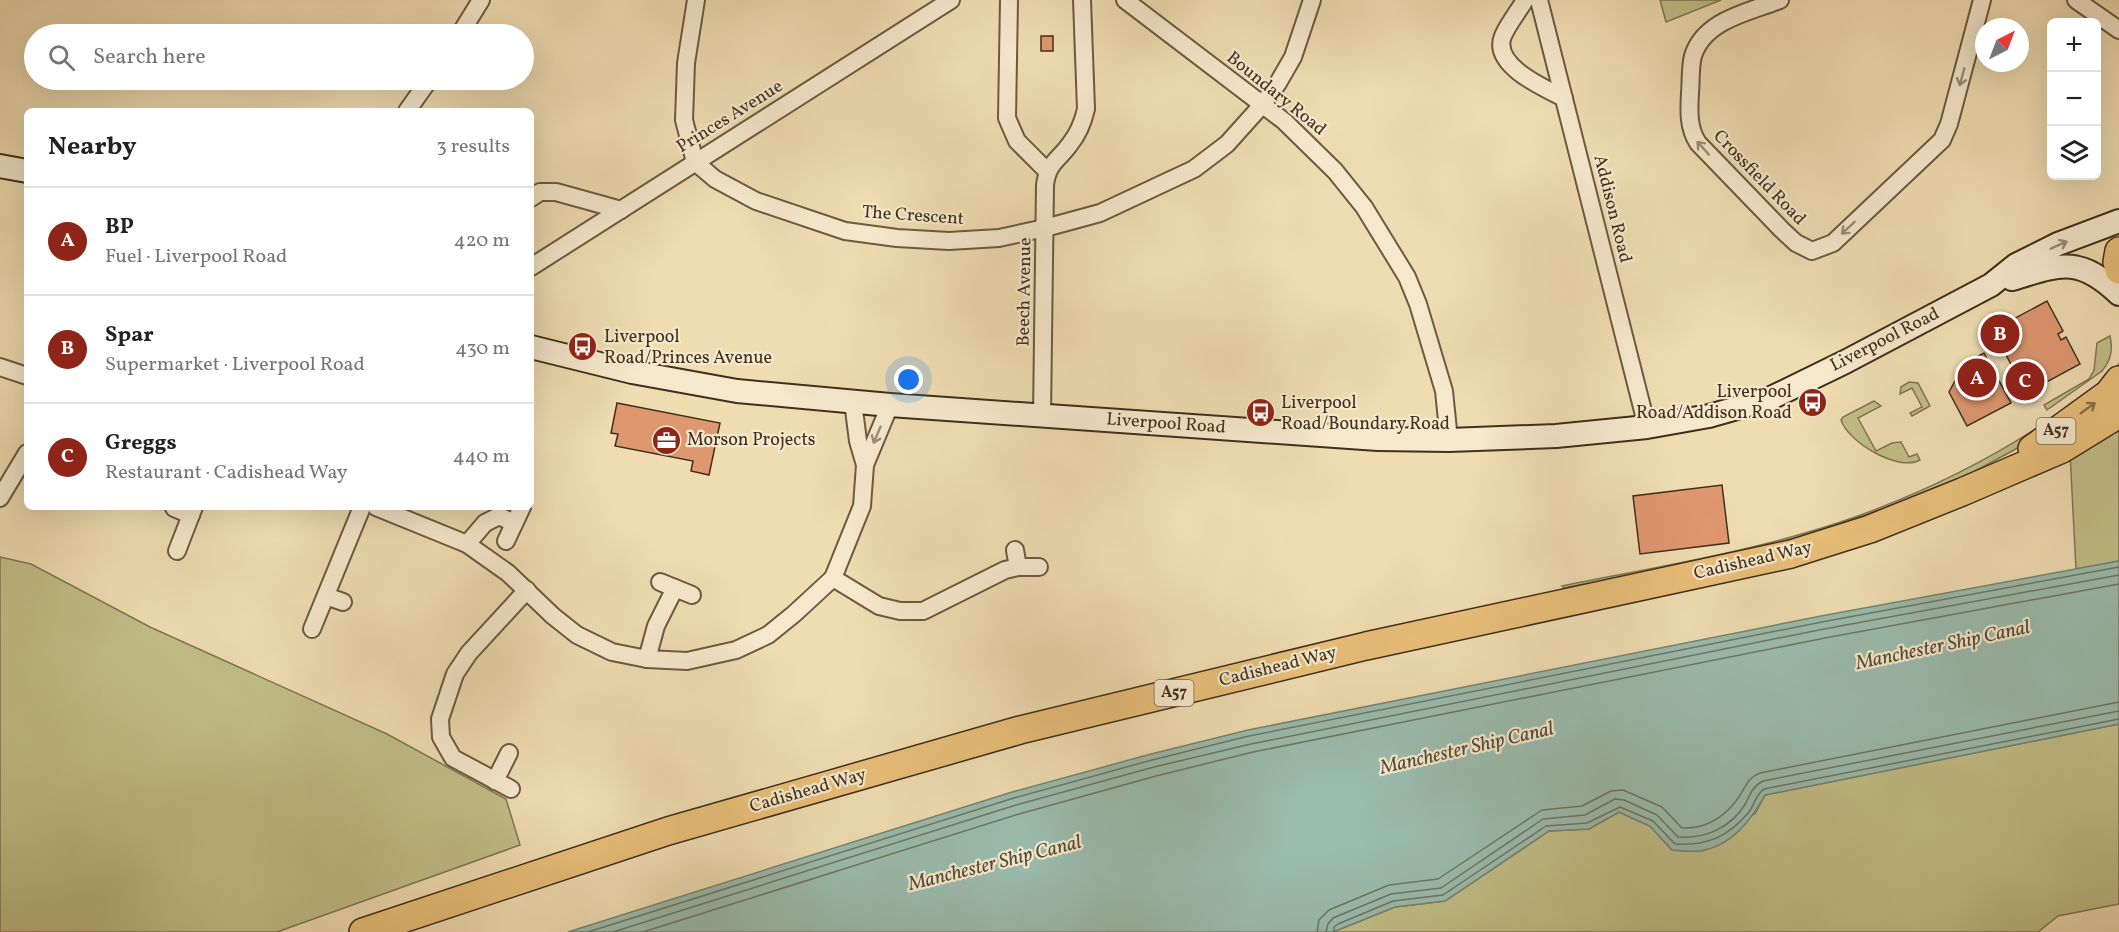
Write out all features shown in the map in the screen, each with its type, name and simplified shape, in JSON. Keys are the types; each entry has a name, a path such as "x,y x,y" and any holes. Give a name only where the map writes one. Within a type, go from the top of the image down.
{"highway":[{"path":"2119,251 2117,262 2119,270"},
{"name":"Cadishead Way","path":"1989,479 2108,394 2119,380"},
{"name":"Cadishead Way","path":"363,932 668,831 1020,730 1366,646 1791,554 1870,529 2062,449 2119,414"}],"main road":[{"path":"0,166 24,170"},
{"name":"Liverpool Road","path":"534,348 632,372 737,391 853,402 1378,440 1556,436 1647,427 1708,416 1768,399 1845,362 1991,285 2016,265 2058,244 2119,221"},
{"name":"Liverpool Road","path":"1991,285 2063,266 2091,272 2119,294"}],"street":[{"path":"466,24 481,0"},
{"path":"695,162 684,120 686,63 696,0"},
{"name":"Princes Avenue","path":"534,265 951,0"},
{"path":"1010,0 1006,118 1017,141 1047,171 1071,144 1082,125 1086,109 1082,0"},
{"name":"Boundary Road","path":"1125,0 1284,121 1335,171 1364,207 1407,277 1435,355 1444,391 1449,440"},
{"name":"The Crescent","path":"695,162 715,179 756,201 846,231 897,238 949,241 999,238 1046,228 1100,213 1194,169 1227,144 1262,105 1278,83 1293,57 1312,0"},
{"path":"1525,0 1502,38 1501,49 1510,66 1564,98"},
{"name":"Addison Road","path":"1539,0 1647,427"},
{"name":"Crossfield Road","path":"1780,0 1717,24 1703,38 1693,56 1689,121 1698,143 1782,230 1796,243 1812,251 1833,243 1942,140 1949,124 1982,0"},
{"path":"2076,0 2118,27"},
{"path":"409,108 422,90"},
{"name":"Beech Avenue","path":"1042,415 1047,171"},
{"path":"534,196 540,192 556,192 621,210"},
{"path":"0,367 24,375"},
{"path":"853,402 858,441 865,465"},
{"path":"383,510 468,544 508,573 553,616 578,635 612,652 647,659 687,661 736,650 768,635 833,578 862,506 865,465 890,405"},
{"path":"0,498 24,458"},
{"path":"312,629 361,510"},
{"path":"506,541 520,510"},
{"path":"177,551 193,511"},
{"path":"468,544 485,522 499,516 514,523"},
{"path":"1015,550 1018,567"},
{"path":"833,578 879,606 900,611 923,611 1005,570 1018,567 1039,567"},
{"path":"647,659 667,585 692,595"},
{"path":"511,789 453,758 437,741 440,719 455,674 469,653 527,590"},
{"path":"326,596 343,602"},
{"path":"495,781 509,753"}],"shaded area":[{"path":"1660,0 1721,0 1666,22"},
{"path":"2110,336 2111,355 2102,371 2047,410 2044,405 2089,379 2094,370 2097,343"},
{"path":"2119,363 2119,375 2061,421 1966,476 1914,498 1812,534 1715,558 1564,588 1562,586 1749,548 1822,528 1893,503 1961,471 2027,434 2088,392 2117,368"},
{"path":"1909,382 1918,383 1930,406 1912,416 1910,413 1922,407 1912,388 1900,394 1901,387"},
{"path":"1874,401 1881,406 1858,418 1876,451 1892,443 1901,442 1909,457 1917,454 1920,460 1911,463 1899,462 1875,453 1846,429 1841,420 1843,417"},
{"path":"2119,422 2119,561 2076,569 2070,453"},
{"path":"0,557 31,564 150,627 387,734 506,799 520,845 277,932 0,932"},
{"path":"2119,724 2119,904 2058,916 2038,932 1333,932 1395,907 1445,901 1549,831 1589,829 1619,812 1650,826 1672,850 1755,814 1765,795"}],"water":[{"name":"Manchester Ship Canal","path":"2119,561 2119,724 1765,795 1747,822 1731,838 1722,844 1700,851 1672,850 1650,826 1619,812 1589,829 1549,831 1445,901 1395,907 1333,932 568,932 1012,792 1248,730 1821,616"}],"building":[{"path":"1041,36 1053,36 1053,51 1041,51"},
{"path":"2047,301 2063,331 2058,334 2061,340 2066,337 2080,364 2026,393 2017,376 2021,373 2018,368 2014,370 1993,330"},
{"path":"1984,353 2011,403 1967,426 1949,392 1965,363"},
{"name":"Morson Projects","path":"617,403 720,423 709,475 691,471 693,461 615,446 618,434 611,433"},
{"path":"1722,485 1729,543 1640,554 1633,496"}],"place":[{"name":"Spar","path":"2000,334"},
{"name":"Liverpool Road/Princes Avenue","path":"583,347"},
{"name":"BP","path":"1977,378"},
{"name":"Greggs","path":"2025,381"},
{"name":"Liverpool Road/Addison Road","path":"1813,402"},
{"name":"Liverpool Road/Boundary Road","path":"1260,413"},
{"name":"Morson Projects","path":"666,440"}]}
